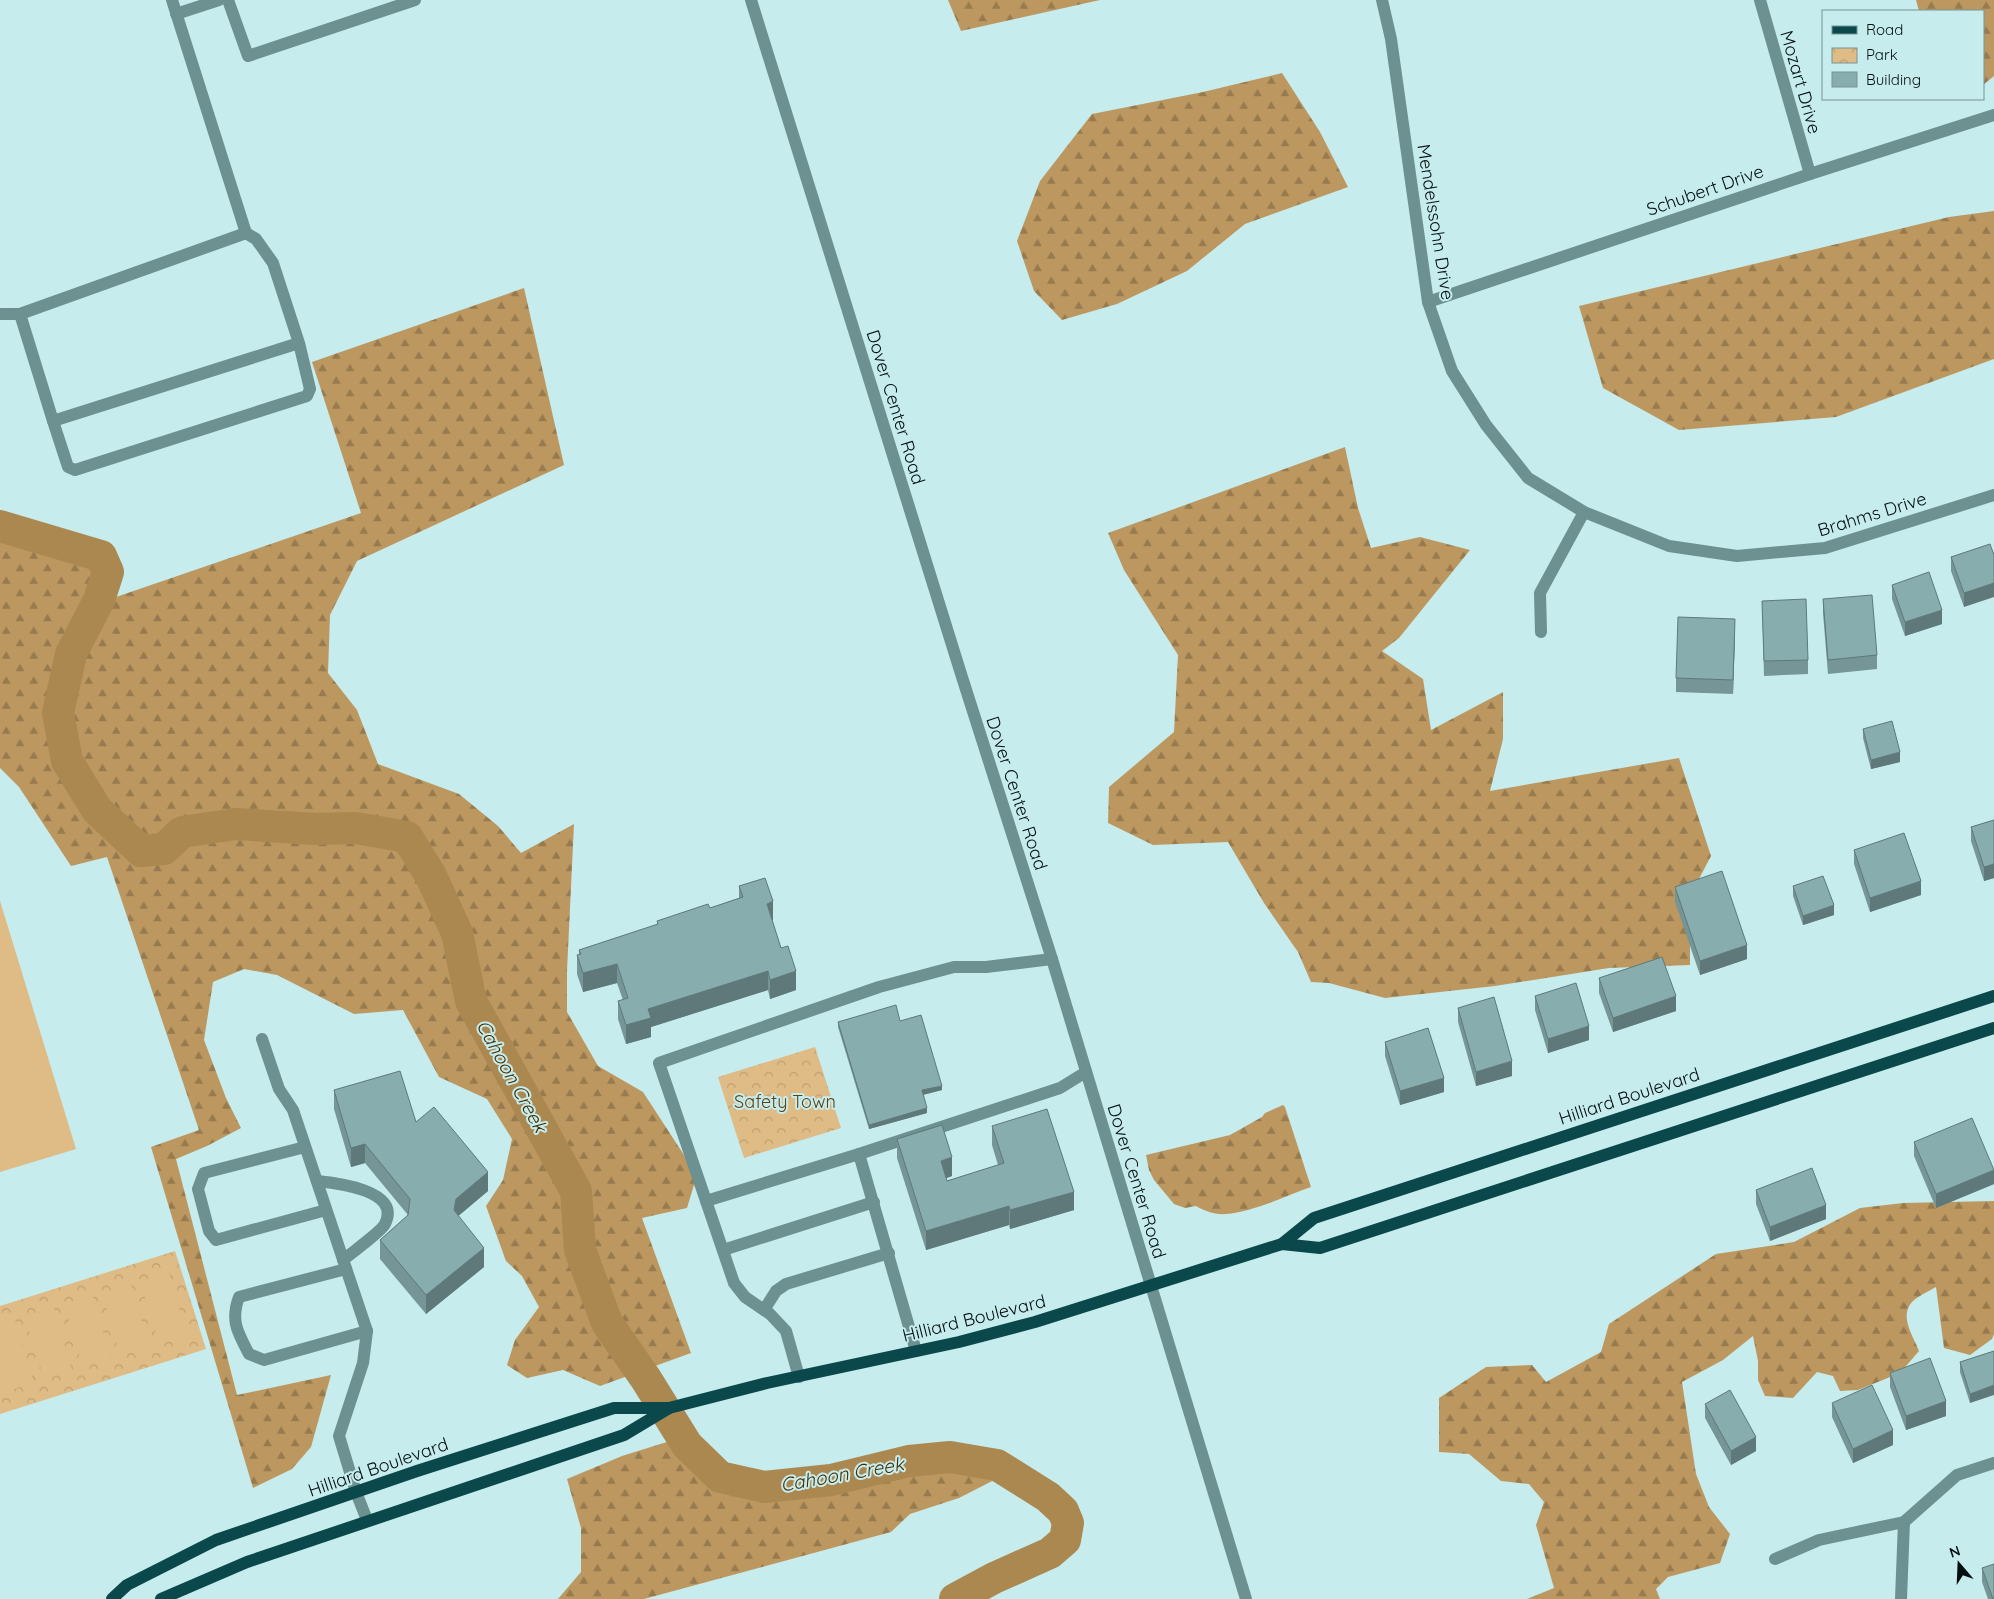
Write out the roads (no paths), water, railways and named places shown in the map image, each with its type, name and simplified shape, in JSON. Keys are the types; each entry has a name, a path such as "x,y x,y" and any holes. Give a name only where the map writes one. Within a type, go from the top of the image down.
{"main road":[{"name":"Hilliard Boulevard","path":"112,1599 127,1585 216,1540 614,1408 669,1408 726,1393 916,1351 1035,1322 1282,1244 1314,1218 1994,996"},
{"name":"Hilliard Boulevard","path":"1282,1244 1320,1248 1994,1028"},
{"name":"Hilliard Boulevard","path":"161,1599 247,1562 624,1435 669,1408"}],"street":[{"path":"20,314 68,467 75,470 308,396 310,390 299,343 273,263 256,239 246,233 172,0"},
{"path":"176,14 219,0"},
{"path":"228,0 248,56 415,0"},
{"name":"Dover Center Road","path":"751,0 1052,959 1246,1599"},
{"name":"Mendelssohn Drive","path":"1382,0 1391,39 1428,302 1452,371 1486,425 1528,478 1584,512"},
{"name":"Mozart Drive","path":"1760,0 1810,174"},
{"name":"Schubert Drive","path":"1428,302 1810,174 1994,115"},
{"path":"0,314 20,314 246,233"},
{"path":"54,421 299,343"},
{"name":"Brahms Drive","path":"1584,512 1669,546 1737,556 1825,548 1994,495"},
{"path":"1541,632 1540,593 1584,512"},
{"path":"799,1377 786,1331 764,1310 745,1297 734,1283 659,1063 879,987 911,978 954,967 986,967 1052,959"},
{"path":"262,1039 279,1089 293,1110 367,1331 363,1362 339,1436 356,1492 367,1520"},
{"path":"706,1201 859,1154 1060,1088 1086,1072"},
{"path":"305,1147 204,1174 198,1189 209,1231 216,1240 326,1210"},
{"path":"859,1154 916,1351"},
{"path":"317,1181 350,1185 373,1194 383,1202 388,1214 384,1226 345,1265 239,1297 234,1311 236,1329 248,1354 264,1360 367,1331"},
{"path":"723,1250 874,1202"},
{"path":"764,1310 776,1290 786,1284 889,1254"},
{"path":"1775,1559 1819,1540 1904,1522 1957,1475 1994,1462"},
{"path":"1900,1599 1904,1522"}],"waterway":[{"name":"Cahoon Creek","path":"0,526 101,556 108,572 99,600 71,654 58,713 67,761 97,810 141,851 164,849 182,832 236,824 315,829 356,828 407,837 431,876 457,933 471,1001 576,1191 580,1250 607,1323 646,1379 687,1445 720,1477 764,1487 831,1480 909,1461 950,1457 997,1465 1048,1497 1063,1511 1068,1523 1065,1540 1050,1553 994,1578 955,1599"}],"park label":[{"name":"Safety Town","path":"785,1101"}]}
